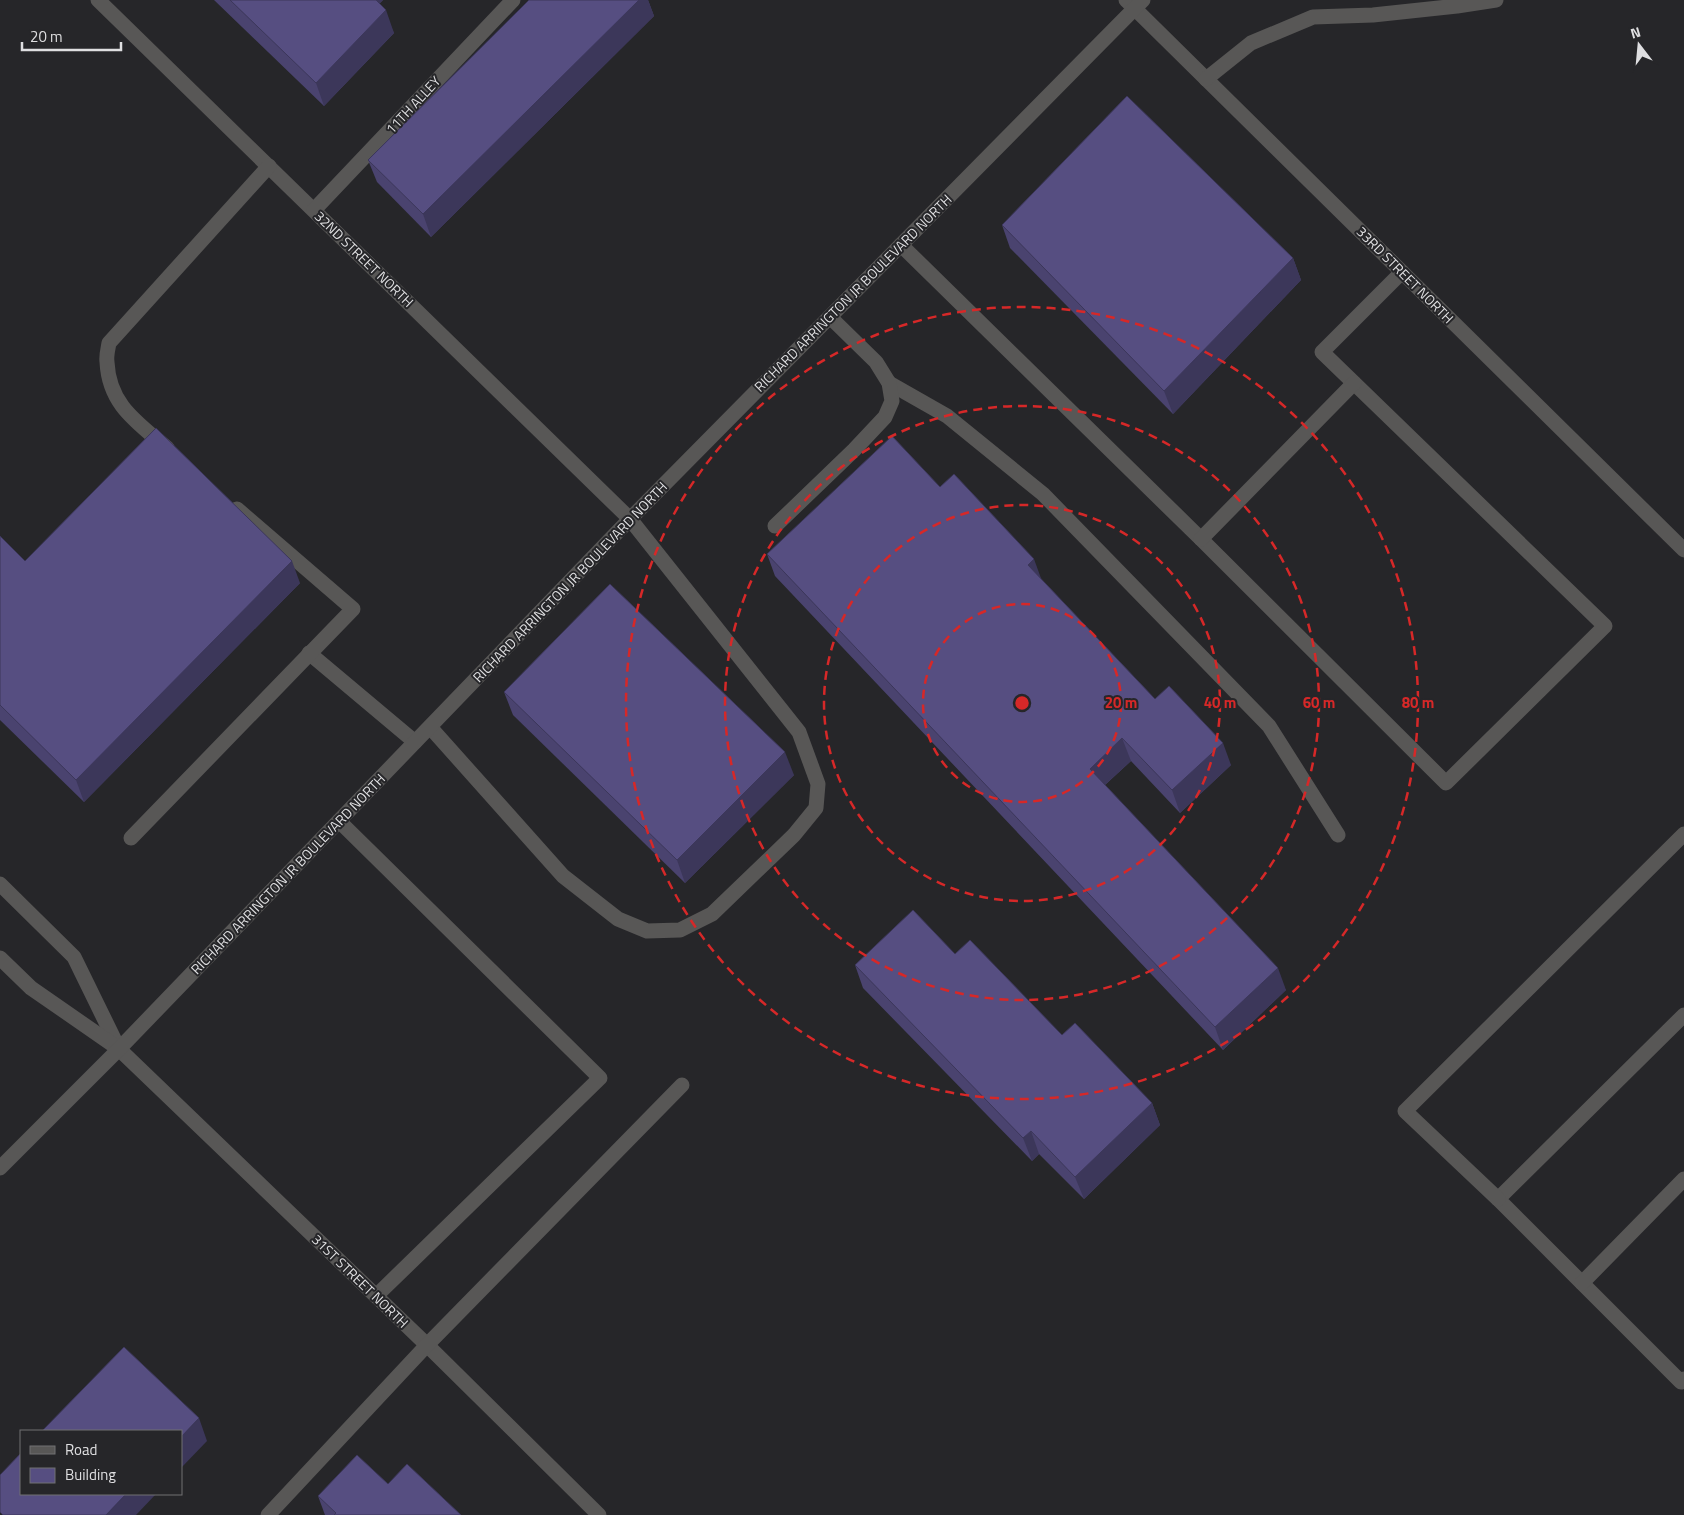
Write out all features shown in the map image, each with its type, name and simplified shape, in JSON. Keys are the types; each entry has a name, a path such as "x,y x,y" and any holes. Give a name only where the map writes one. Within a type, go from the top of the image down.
{"street":[{"name":"32ND STREET NORTH","path":"98,0 630,519 799,732 818,784 816,808 794,835 712,914 680,930 647,931 618,919 563,876 430,726"},
{"name":"11TH ALLEY","path":"314,210 513,0"},
{"path":"1206,79 1251,43 1313,17 1373,15 1496,0"},
{"name":"33RD STREET NORTH","path":"1134,3 1206,79 1684,550"},
{"name":"RICHARD ARRINGTON JR BOULEVARD NORTH","path":"0,1168 119,1049 630,519 901,245 1134,3"},
{"path":"176,456 125,411 112,389 106,361 109,343 269,166"},
{"path":"901,245 1201,539 1446,783 1605,626 1322,352 1402,272"},
{"path":"775,526 854,450 885,417 892,401 889,383 876,362 830,317"},
{"path":"889,383 947,416 1043,494 1269,726 1338,835"},
{"path":"1201,539 1354,383"},
{"path":"131,838 352,609 228,500"},
{"path":"309,654 415,742"},
{"path":"339,821 600,1078 376,1296"},
{"path":"1683,1382 1498,1199 1405,1111 1684,834"},
{"name":"31ST STREET NORTH","path":"0,884 74,956 119,1049"},
{"name":"31ST STREET NORTH","path":"0,958 31,988 119,1049 427,1345 599,1515"},
{"path":"1498,1199 1684,1015"},
{"path":"268,1515 427,1345 682,1085"},
{"path":"1582,1283 1684,1179"}],"building":[{"path":"230,0 376,0 386,10 316,83"},
{"path":"529,0 639,0 423,214 368,160"},
{"path":"1127,96 1293,258 1164,391 1002,225"},
{"path":"156,428 292,561 76,780 0,705 0,536 25,561"},
{"path":"892,436 940,487 954,474 1034,559 1028,565 1155,699 1169,686 1223,743 1172,790 1122,738 1090,769 1278,968 1215,1027 767,554"},
{"path":"610,584 785,752 677,860 504,692"},
{"path":"913,910 955,954 970,940 1062,1035 1075,1023 1152,1103 1075,1177 1031,1131 1023,1138 855,965"},
{"path":"124,1347 199,1418 182,1436 182,1430 43,1430"},
{"path":"20,1454 20,1495 125,1495 106,1515 3,1515 0,1512 0,1475"},
{"path":"357,1455 388,1484 407,1464 461,1515 334,1515 336,1513 318,1496"}]}
